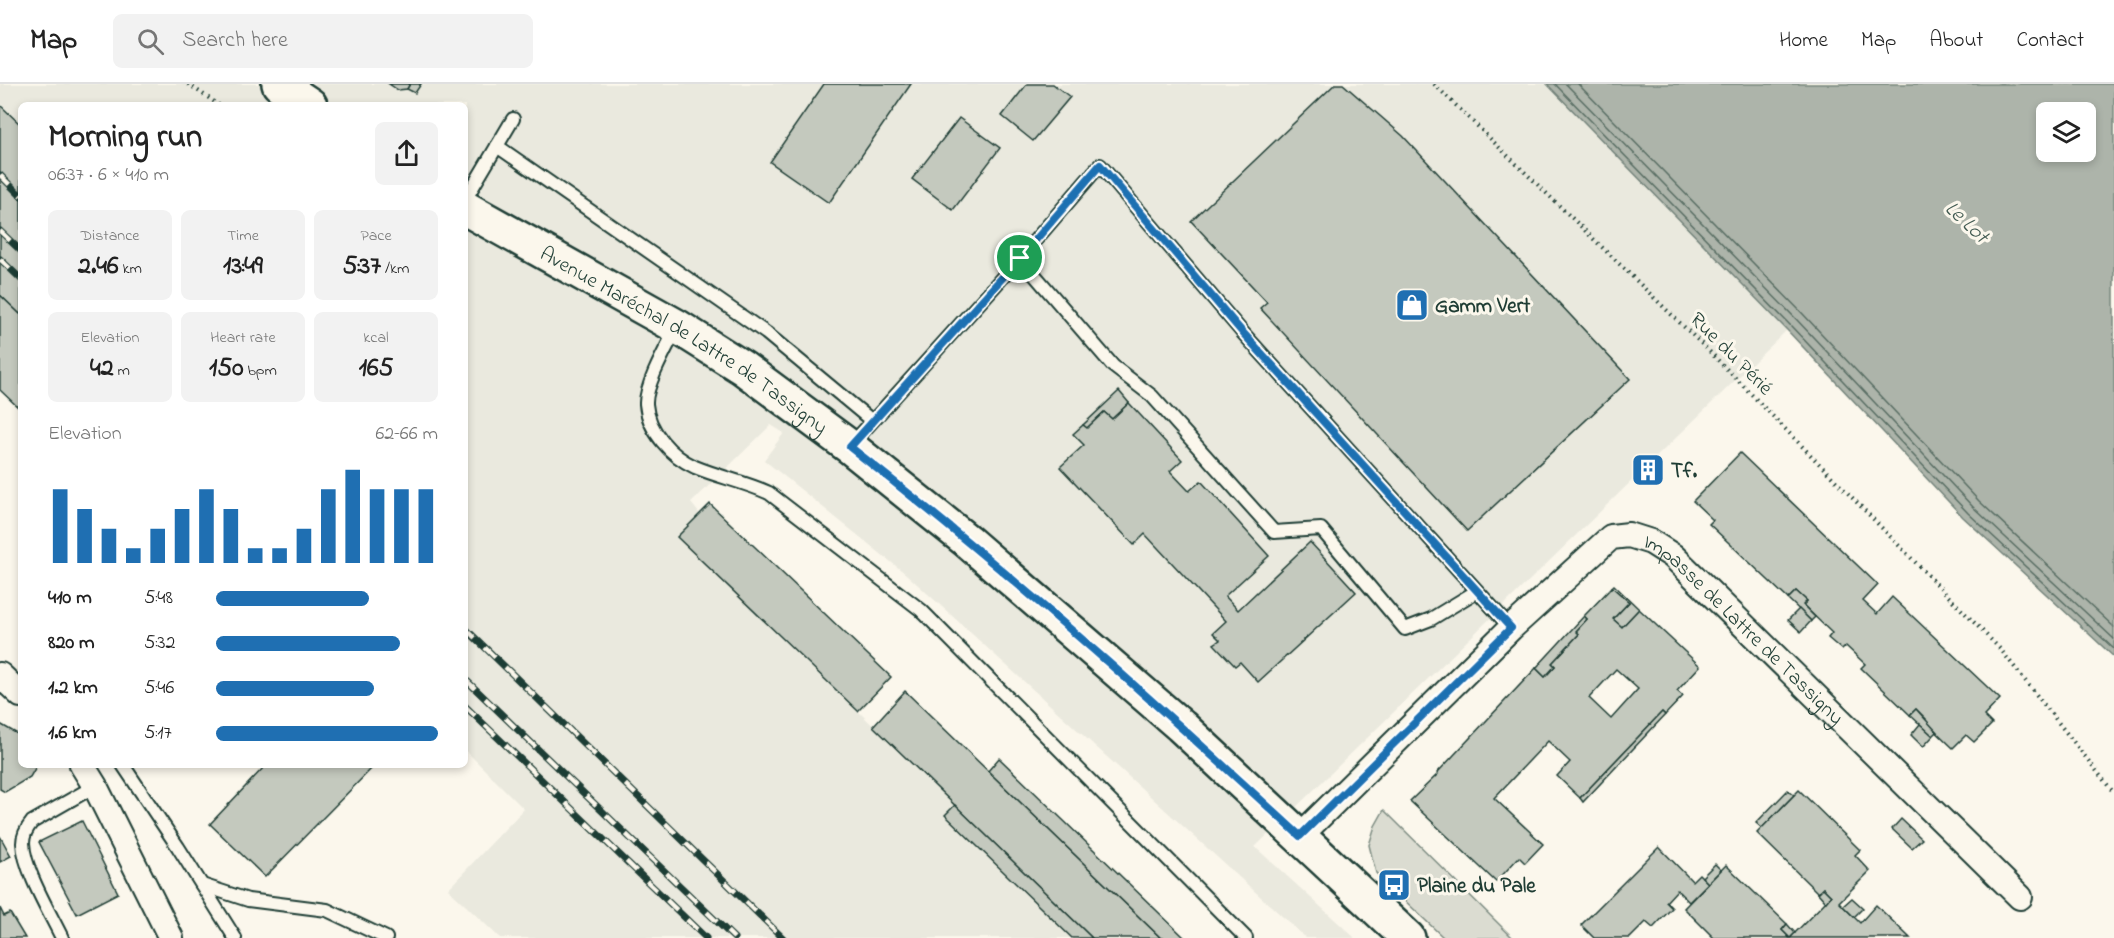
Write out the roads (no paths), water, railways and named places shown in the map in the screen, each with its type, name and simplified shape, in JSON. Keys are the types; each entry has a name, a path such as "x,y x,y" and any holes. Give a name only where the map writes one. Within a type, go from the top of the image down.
{"street":[{"path":"279,84 306,102"},
{"name":"Avenue Maréchal de Lattre de Tassigny","path":"468,210 678,327 743,369 850,447 966,540 1181,726 1408,938"},
{"name":"Impasse de Lattre de Tassigny","path":"1300,836 1511,628 1611,537 1629,535 1651,542 1673,556 2020,897"},
{"path":"0,675 18,692"},
{"path":"84,768 171,938"}],"lane":[{"path":"468,195 513,119"},
{"path":"497,146 766,333 872,421"},
{"path":"850,447 1020,258 1100,165 1243,333 1511,628"},
{"path":"1020,258 1113,366 1152,396 1275,532 1321,529 1405,628 1431,619 1477,591"},
{"path":"678,327 652,378 646,403 652,424 661,442 694,466 769,493 921,610 1246,938"},
{"path":"125,768 235,938"},
{"path":"62,938 30,870 23,841 26,830 32,822 95,786"},
{"path":"202,885 248,900 327,910 386,938"}],"water":[{"name":"Le Lot","path":"1547,84 2114,84 2114,657 1963,517 1787,330"}],"railway":[{"path":"0,175 18,193"},
{"path":"0,231 18,248"},
{"path":"0,259 18,276"},
{"path":"468,631 783,938"},
{"path":"468,682 734,938"},
{"path":"468,709 706,938"}],"place":[{"name":"Gamm Vert","path":"1412,305"},
{"name":"Tf.","path":"1648,470"},
{"name":"Plaine du Pale","path":"1394,885"}]}
